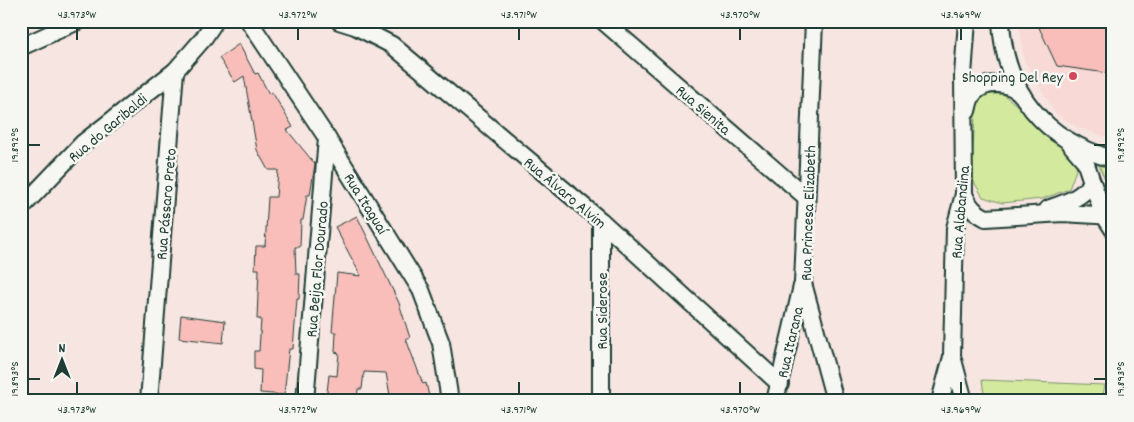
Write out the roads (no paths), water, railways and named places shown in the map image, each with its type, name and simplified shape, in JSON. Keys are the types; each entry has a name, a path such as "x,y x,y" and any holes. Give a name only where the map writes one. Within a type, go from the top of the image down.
{"street":[{"path":"21,46 78,21"},
{"path":"175,71 203,39 215,21"},
{"name":"Rua Itaguaí","path":"249,21 327,138 421,290 441,343 450,401"},
{"name":"Rua Álvaro Alvim","path":"339,21 355,26 392,45 601,221 780,384"},
{"name":"Rua Sienita","path":"602,21 806,197"},
{"name":"Rua Princesa Elizabeth","path":"814,21 813,87 803,283 835,401"},
{"name":"Rua Alabandina","path":"964,401 952,356 955,228 964,194 965,120 963,75 967,21"},
{"path":"1001,21 1002,41 1007,64 1025,99 1036,116 1068,141 1085,161 1092,182 1113,229"},
{"name":"Rua do Garibaldi","path":"21,208 83,143 175,71"},
{"name":"Rua Pássaro Preto","path":"149,401 175,71"},
{"path":"965,120 970,98 975,91 989,85 1008,85 1017,90 1025,99"},
{"name":"Rua Beija Flor Dourado","path":"305,401 327,138"},
{"path":"1068,141 1113,159"},
{"path":"1036,213 1079,196 1088,190 1092,182"},
{"path":"964,194 970,207 986,218 997,219 1036,213 1108,215"},
{"name":"Rua Siderose","path":"601,221 601,401"},
{"name":"Rua Itarana","path":"776,401 803,283"},
{"path":"940,401 952,356"}],"place":[{"name":"Shopping Del Rey","path":"1073,76"}]}
